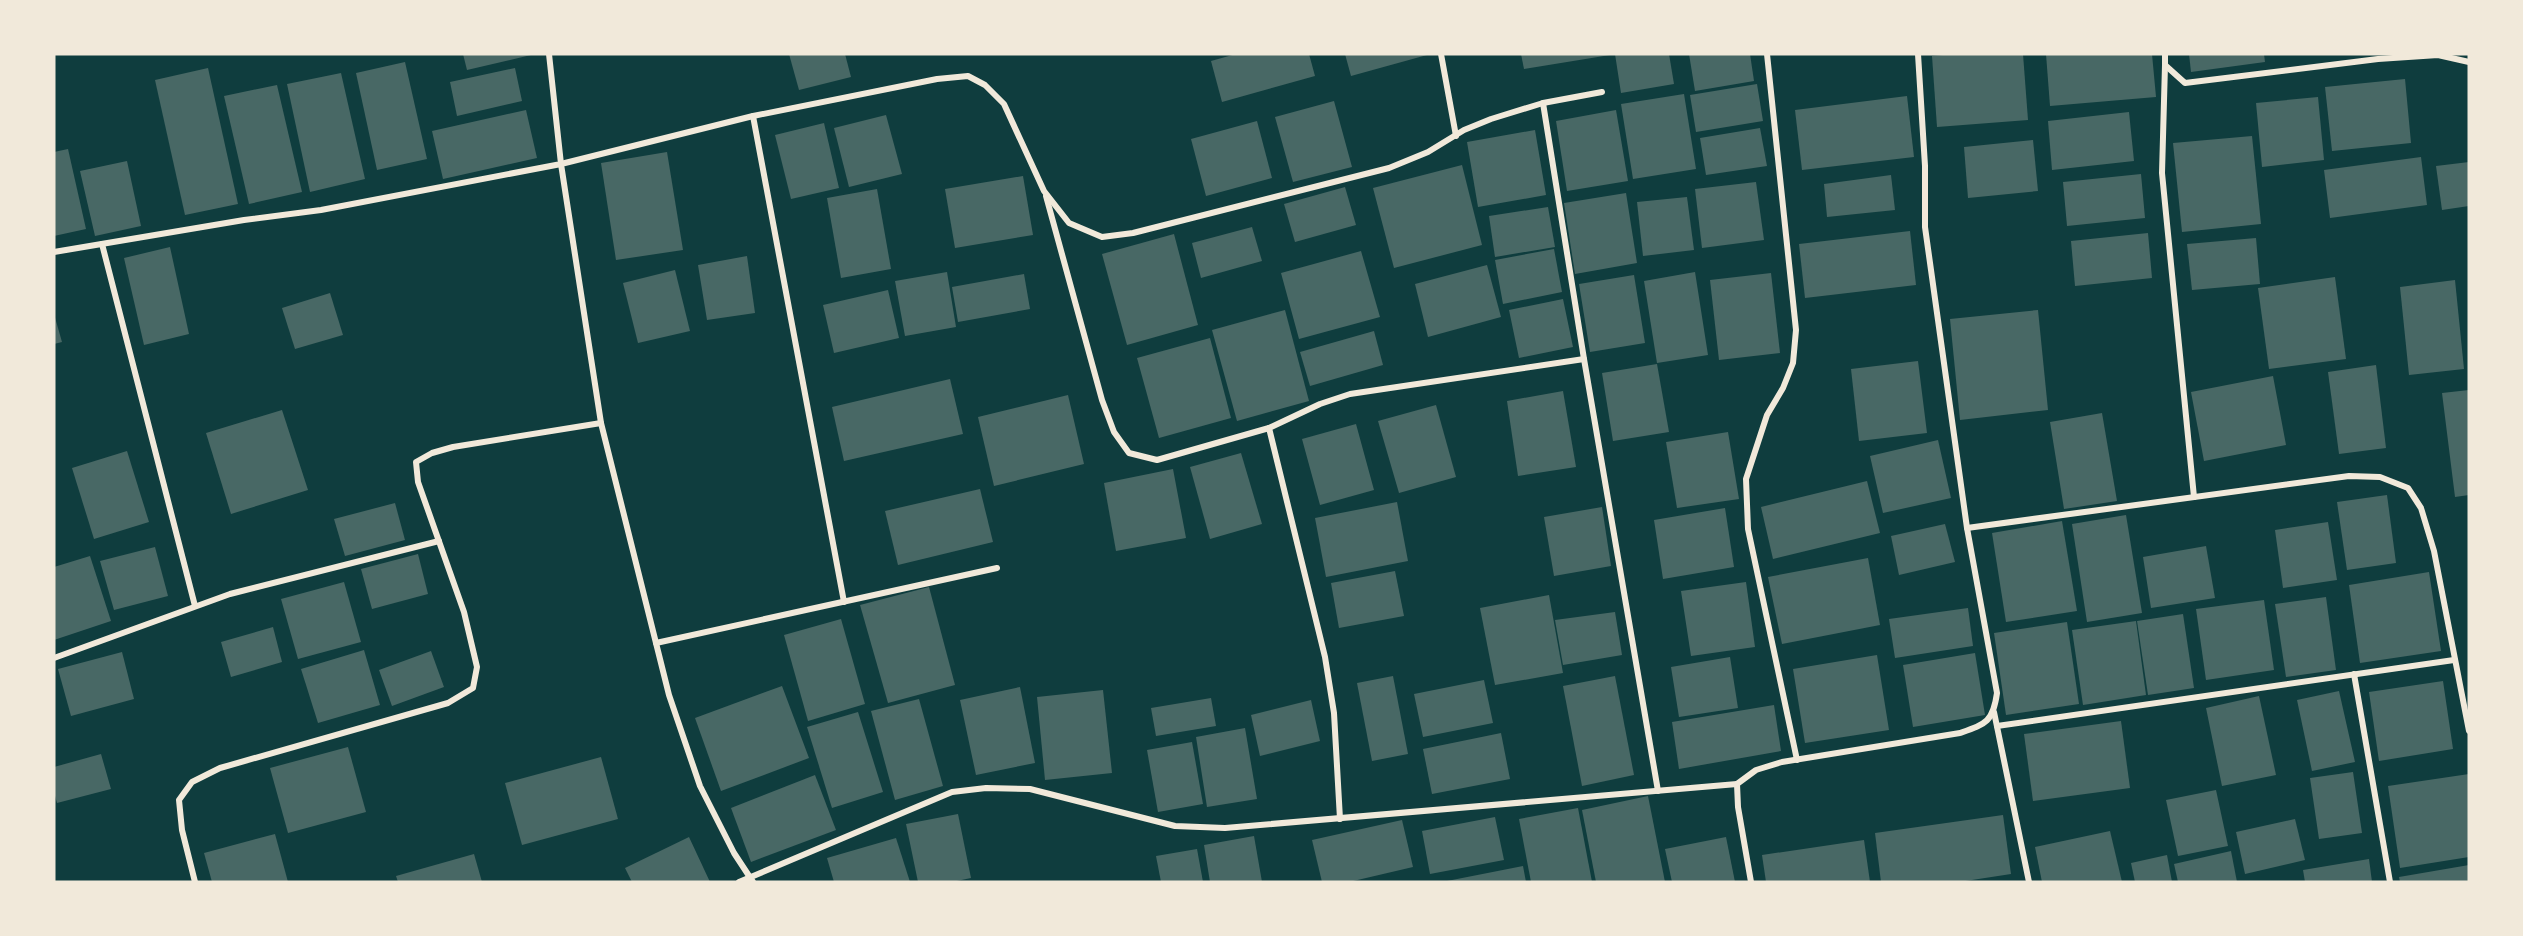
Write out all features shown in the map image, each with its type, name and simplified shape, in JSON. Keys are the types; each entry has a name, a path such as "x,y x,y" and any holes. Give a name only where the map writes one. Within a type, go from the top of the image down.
{"street":[{"path":"549,54 561,165 601,423 669,695 700,786 734,853 751,879"},
{"path":"1441,54 1456,136"},
{"path":"1767,54 1796,330 1793,363 1783,388 1767,415 1746,479 1748,529 1797,760"},
{"path":"1918,54 1925,166 1925,227 1967,528 1997,693 1994,712 2029,882"},
{"path":"2165,54 2162,173 2194,497"},
{"path":"2165,65 2185,83 2378,59 2438,55 2469,62"},
{"path":"54,252 244,220 321,210 561,165 753,116 938,79 968,76 985,86 1004,105 1044,191 1102,400 1114,432 1130,453 1156,460 1269,428 1320,404 1350,394 1584,359"},
{"path":"1044,191 1069,223 1102,237 1133,233 1389,168 1428,152 1491,118 1543,103 1602,92"},
{"path":"1543,103 1658,791"},
{"path":"753,116 844,602"},
{"path":"102,244 195,606"},
{"path":"195,882 182,830 179,800 192,782 220,768 448,703 473,688 477,667 464,612 418,482 416,462 432,453 453,447 601,423"},
{"path":"1269,428 1325,657 1334,713 1340,819"},
{"path":"1967,528 2349,476 2380,477 2408,488 2421,508 2434,551 2469,731"},
{"path":"54,658 230,594 439,541"},
{"path":"656,643 997,568"},
{"path":"1997,726 2454,660"},
{"path":"2354,674 2390,882"},
{"path":"738,882 751,879 952,792 986,788 1030,789 1175,826 1225,828 1737,784 1756,770 1797,760 1960,732 1983,725 1994,712"},
{"path":"1737,784 1738,807 1751,882"}],"building":[{"path":"463,54 531,54 531,55 467,70"},
{"path":"789,54 845,54 851,77 799,90"},
{"path":"1236,54 1309,54 1315,76 1222,102 1211,61"},
{"path":"1345,54 1427,54 1427,55 1351,76"},
{"path":"1521,54 1610,54 1610,55 1524,69"},
{"path":"1615,54 1669,54 1674,84 1621,93"},
{"path":"1689,54 1750,54 1754,81 1695,91"},
{"path":"2023,54 2028,120 1937,127 1932,56"},
{"path":"2046,54 2152,54 2156,97 2050,106"},
{"path":"2189,54 2264,54 2265,62 2191,72"},
{"path":"405,62 427,159 377,170 356,73"},
{"path":"208,68 238,204 185,215 155,80"},
{"path":"515,68 522,101 457,116 450,82"},
{"path":"341,73 365,179 310,192 287,84"},
{"path":"2405,79 2411,143 2332,151 2325,87"},
{"path":"1757,84 1763,121 1696,132 1690,95"},
{"path":"277,85 302,192 249,204 224,96"},
{"path":"1684,94 1696,169 1633,179 1621,104"},
{"path":"1907,96 1914,157 1802,170 1795,110"},
{"path":"2318,97 2324,160 2262,167 2256,103"},
{"path":"1334,101 1352,167 1293,182 1275,117"},
{"path":"526,110 537,158 443,179 432,131"},
{"path":"1616,110 1628,181 1567,191 1556,121"},
{"path":"2129,112 2134,161 2052,170 2048,121"},
{"path":"886,115 902,174 849,187 834,128"},
{"path":"1257,121 1272,178 1206,196 1191,139"},
{"path":"824,123 839,188 791,199 775,135"},
{"path":"1760,128 1767,166 1706,175 1700,138"},
{"path":"1535,130 1546,195 1478,207 1467,142"},
{"path":"2252,136 2261,224 2182,232 2173,143"},
{"path":"2033,140 2038,191 1968,198 1964,147"},
{"path":"68,149 86,229 54,236 54,152"},
{"path":"667,152 683,250 616,260 601,163"},
{"path":"2421,157 2427,205 2330,218 2324,170"},
{"path":"127,161 141,226 95,236 80,171"},
{"path":"2469,162 2469,206 2442,210 2436,166"},
{"path":"1462,165 1482,245 1394,268 1373,188"},
{"path":"2141,174 2145,218 2067,226 2063,182"},
{"path":"1891,175 1895,210 1827,217 1824,184"},
{"path":"1023,176 1033,235 955,248 945,189"},
{"path":"1756,182 1764,240 1702,248 1695,189"},
{"path":"1345,187 1356,225 1295,242 1284,204"},
{"path":"877,189 891,269 841,278 827,198"},
{"path":"1626,193 1637,263 1575,274 1564,203"},
{"path":"1687,197 1694,250 1643,256 1637,202"},
{"path":"1548,207 1555,247 1495,257 1489,216"},
{"path":"1252,227 1262,261 1201,278 1192,243"},
{"path":"1910,231 1916,285 1805,298 1799,244"},
{"path":"2148,233 2152,278 2075,286 2071,241"},
{"path":"1174,234 1198,325 1127,345 1102,254"},
{"path":"2256,238 2260,284 2192,290 2187,244"},
{"path":"170,247 189,334 144,345 124,258"},
{"path":"1554,249 1562,292 1503,304 1495,260"},
{"path":"1361,251 1380,317 1299,339 1281,273"},
{"path":"747,256 755,313 707,320 698,265"},
{"path":"1487,265 1501,317 1428,337 1415,284"},
{"path":"675,270 690,331 638,343 623,283"},
{"path":"947,272 956,327 905,336 895,281"},
{"path":"1695,272 1708,355 1657,363 1644,281"},
{"path":"1771,273 1780,353 1719,360 1710,280"},
{"path":"1024,274 1030,309 958,322 952,287"},
{"path":"1634,275 1645,343 1590,352 1579,284"},
{"path":"2335,277 2346,359 2269,369 2258,288"},
{"path":"2455,280 2464,369 2409,375 2400,287"},
{"path":"888,290 899,338 834,353 823,305"},
{"path":"330,293 343,335 295,349 282,308"},
{"path":"1563,299 1573,347 1519,358 1509,310"},
{"path":"1285,310 1309,401 1237,421 1212,330"},
{"path":"2038,310 2048,410 1960,420 1950,319"},
{"path":"54,314 62,342 54,344"},
{"path":"1374,331 1383,365 1310,386 1300,352"},
{"path":"1210,338 1231,418 1159,438 1137,358"},
{"path":"1918,361 1927,433 1859,441 1851,369"},
{"path":"1657,364 1669,432 1613,441 1602,373"},
{"path":"2376,365 2386,448 2339,454 2328,372"},
{"path":"2273,376 2286,445 2204,461 2191,392"},
{"path":"950,379 963,434 844,461 832,407"},
{"path":"2469,390 2469,495 2455,497 2442,393"},
{"path":"1563,391 1576,467 1518,476 1507,401"},
{"path":"1068,395 1084,464 994,486 978,417"},
{"path":"1436,405 1456,477 1399,493 1378,421"},
{"path":"282,410 308,490 231,514 206,433"},
{"path":"2102,413 2117,501 2064,509 2050,422"},
{"path":"1356,424 1374,490 1320,505 1302,439"},
{"path":"1728,432 1739,499 1677,508 1666,442"},
{"path":"1938,440 1951,498 1883,513 1870,456"},
{"path":"127,451 149,522 94,539 72,468"},
{"path":"1241,453 1262,524 1210,539 1190,467"},
{"path":"1173,469 1186,538 1116,551 1104,483"},
{"path":"1867,481 1880,533 1773,559 1761,507"},
{"path":"980,489 993,542 898,565 885,511"},
{"path":"2387,495 2396,563 2347,570 2337,502"},
{"path":"1397,502 1408,561 1326,577 1315,518"},
{"path":"395,503 405,540 345,556 334,519"},
{"path":"1602,507 1611,566 1554,576 1544,517"},
{"path":"1725,508 1734,567 1663,579 1654,520"},
{"path":"2126,515 2142,613 2087,622 2072,524"},
{"path":"2062,521 2077,611 2006,622 1992,533"},
{"path":"2328,522 2337,580 2283,588 2275,530"},
{"path":"1945,524 1955,562 1899,575 1891,536"},
{"path":"2206,546 2215,598 2151,608 2143,557"},
{"path":"155,547 168,596 114,610 100,561"},
{"path":"418,554 428,594 372,609 361,569"},
{"path":"90,556 111,621 54,640 54,567"},
{"path":"1868,558 1880,625 1782,644 1768,577"},
{"path":"1395,571 1404,616 1339,628 1331,583"},
{"path":"2429,572 2441,651 2360,663 2349,585"},
{"path":"344,582 361,642 298,659 281,599"},
{"path":"1746,582 1755,647 1691,656 1681,591"},
{"path":"929,587 955,685 888,703 860,605"},
{"path":"1549,595 1563,673 1495,685 1480,608"},
{"path":"2326,597 2336,670 2286,677 2275,604"},
{"path":"2264,600 2274,670 2206,680 2196,609"},
{"path":"1968,608 1973,646 1895,658 1889,619"},
{"path":"1615,612 1622,655 1563,665 1555,620"},
{"path":"2183,614 2194,688 2148,695 2137,621"},
{"path":"841,619 865,704 808,721 784,635"},
{"path":"2136,621 2146,695 2083,705 2072,630"},
{"path":"2067,622 2079,704 2006,715 1994,633"},
{"path":"273,627 282,662 231,677 221,642"},
{"path":"364,650 380,705 318,723 301,669"},
{"path":"431,651 444,687 392,706 379,670"},
{"path":"122,652 134,699 71,716 58,669"},
{"path":"1975,653 1985,715 1913,727 1903,665"},
{"path":"1877,655 1889,730 1805,743 1793,669"},
{"path":"1730,657 1738,708 1679,717 1671,667"},
{"path":"1393,676 1408,754 1372,761 1357,683"},
{"path":"1615,676 1634,775 1582,786 1563,686"},
{"path":"1484,680 1493,723 1423,737 1414,694"},
{"path":"2443,681 2453,749 2379,761 2369,692"},
{"path":"782,686 809,758 721,791 695,718"},
{"path":"1020,687 1035,763 976,775 960,700"},
{"path":"1103,690 1112,773 1045,780 1037,697"},
{"path":"2339,691 2355,762 2312,771 2297,700"},
{"path":"2259,696 2276,775 2222,786 2206,708"},
{"path":"1211,698 1216,726 1156,736 1151,708"},
{"path":"919,699 943,786 895,800 871,711"},
{"path":"1311,700 1320,741 1260,756 1251,715"},
{"path":"1774,705 1781,751 1679,769 1672,722"},
{"path":"858,712 883,792 832,808 807,727"},
{"path":"2121,721 2130,788 2033,801 2024,734"},
{"path":"1245,728 1257,799 1207,807 1196,737"},
{"path":"1501,733 1510,779 1432,794 1423,749"},
{"path":"1192,742 1203,804 1158,812 1147,750"},
{"path":"348,747 366,812 288,833 270,768"},
{"path":"101,754 111,789 57,803 54,792 54,767"},
{"path":"601,757 618,819 522,845 505,783"},
{"path":"2353,772 2362,833 2319,839 2310,778"},
{"path":"2469,774 2469,857 2400,868 2388,786"},
{"path":"815,775 836,830 751,862 731,808"},
{"path":"2216,790 2228,846 2178,856 2166,800"},
{"path":"1648,796 1665,882 1596,882 1582,810"},
{"path":"1578,808 1592,882 1531,882 1519,819"},
{"path":"958,814 971,878 952,882 918,882 906,824"},
{"path":"2003,815 2011,874 1959,882 1881,882 1875,833"},
{"path":"1495,817 1504,860 1430,874 1422,831"},
{"path":"2295,819 2305,860 2245,874 2236,832"},
{"path":"1402,820 1413,867 1349,882 1322,882 1312,840"},
{"path":"2110,831 2122,882 2042,882 2035,847"},
{"path":"275,834 288,882 212,882 204,853"},
{"path":"1254,836 1262,882 1210,882 1204,845"},
{"path":"689,837 710,882 632,882 625,868"},
{"path":"1726,837 1735,882 1672,882 1665,849"},
{"path":"896,838 910,882 834,882 827,858"},
{"path":"1864,840 1870,882 1766,882 1762,855"},
{"path":"1197,849 1203,882 1161,882 1156,856"},
{"path":"2231,851 2237,882 2178,882 2174,864"},
{"path":"474,854 482,882 398,882 396,876"},
{"path":"2167,855 2172,882 2135,882 2131,863"},
{"path":"2369,859 2372,882 2305,882 2303,870"},
{"path":"2469,865 2469,882 2400,882 2399,877"},
{"path":"1523,866 1526,882 1447,882 1447,881"}]}
